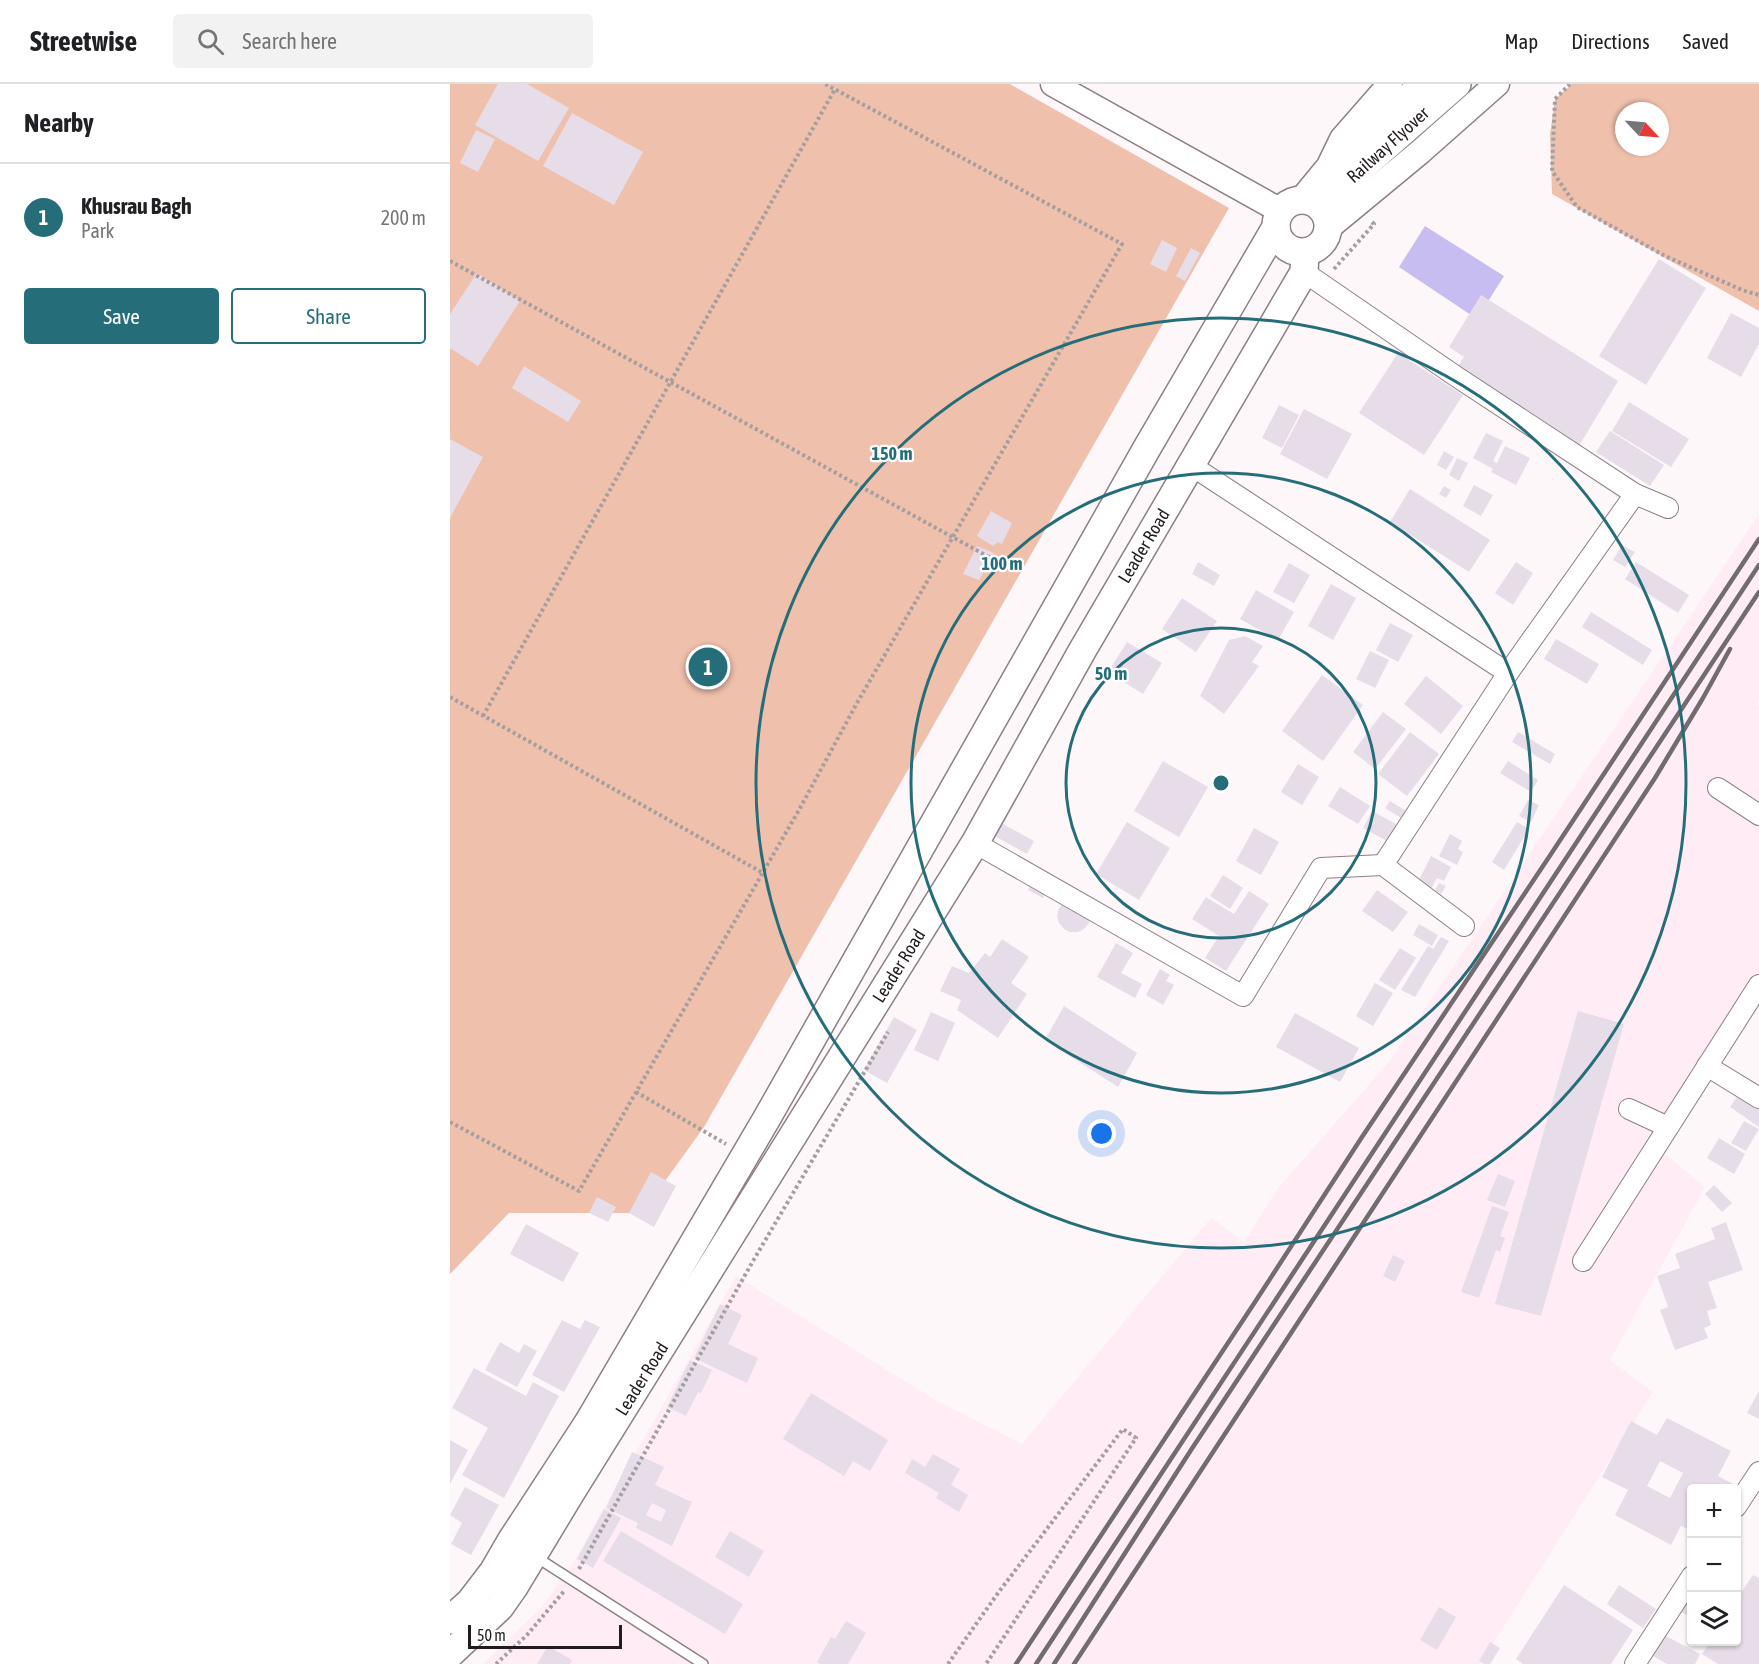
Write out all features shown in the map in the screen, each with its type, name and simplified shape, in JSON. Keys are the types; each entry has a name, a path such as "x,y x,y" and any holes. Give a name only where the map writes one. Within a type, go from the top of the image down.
{"main road":[{"name":"Railway Flyover","path":"1302,215 1339,189 1423,84"},
{"name":"Railway Flyover","path":"1302,215 1326,172 1377,140 1457,84"},
{"name":"Leader Road","path":"450,1620 470,1602 493,1572 588,1423 745,1154 1135,468 1302,215 1326,237 1305,262 1192,466 1082,651 975,843 570,1494 534,1556 500,1607 450,1654"},
{"path":"1302,215 1278,235 1288,248 1296,251 1305,262"}],"street":[{"path":"1053,84 1302,215 1420,152 1497,84"},
{"path":"1326,172 1342,139 1390,84"},
{"path":"1305,262 1457,377 1635,494 1668,508"},
{"path":"1192,466 1508,673"},
{"path":"1383,865 1508,673 1635,494"},
{"path":"1718,788 1759,815"},
{"path":"975,843 1243,996 1321,868 1383,865 1464,927"},
{"path":"1583,1261 1759,985"},
{"path":"1707,1066 1759,1098"},
{"path":"1629,1109 1668,1127"},
{"path":"1741,1501 1759,1472"},
{"path":"511,1541 534,1556"},
{"path":"1635,1664 1687,1584"}],"lane":[{"path":"534,1556 691,1661 703,1664"}],"path":[{"path":"450,1122 579,1191 799,810 856,703 1122,244 825,84"},
{"path":"1570,84 1555,99 1552,171 1577,207 1665,256 1759,296"},
{"path":"483,716 835,89"},
{"path":"450,261 998,562"},
{"path":"450,697 763,873"},
{"path":"636,1092 745,1154"},
{"path":"948,1664 998,1593 1123,1429 1136,1438 986,1664"}],"shaded area":[{"path":"450,84 1010,84 1229,208 704,1127 642,1213 509,1213 450,1274"},
{"path":"1572,84 1759,84 1759,311 1552,194 1550,134 1555,99"},
{"path":"1425,226 1504,276 1477,319 1399,267"},
{"path":"1759,514 1759,698 1756,704 1759,706 1759,993 1660,1150 1705,1187 1610,1360 1653,1392 1480,1664 483,1664 542,1607 573,1563 736,1276 934,1399 1022,1444 1211,1218 1244,1242 1279,1187 1389,1062"}],"building":[{"path":"498,84 527,84 569,108 538,161 475,125"},
{"path":"572,113 643,152 614,205 543,166"},
{"path":"476,130 495,139 478,172 460,163"},
{"path":"1162,240 1177,248 1166,272 1150,264"},
{"path":"1191,248 1200,253 1185,281 1176,276"},
{"path":"1659,259 1706,288 1646,385 1599,356"},
{"path":"477,273 520,301 478,366 450,348 450,314"},
{"path":"1481,295 1618,381 1579,446 1456,369 1464,357 1449,347"},
{"path":"1731,313 1759,328 1759,344 1741,377 1707,358"},
{"path":"1398,353 1463,395 1424,455 1359,413"},
{"path":"524,366 581,401 568,422 512,388"},
{"path":"1629,402 1689,439 1671,467 1612,431"},
{"path":"1279,405 1299,415 1282,448 1262,438"},
{"path":"1304,409 1352,434 1327,479 1280,454"},
{"path":"1610,431 1664,465 1650,486 1596,452"},
{"path":"1486,433 1503,441 1493,461 1497,463 1505,446 1530,458 1516,485 1491,472 1493,469 1473,458"},
{"path":"450,439 483,457 450,518"},
{"path":"1444,451 1454,457 1446,470 1437,465"},
{"path":"1457,458 1468,463 1459,481 1449,475"},
{"path":"1474,485 1493,495 1481,516 1463,506"},
{"path":"1444,486 1451,490 1446,498 1439,494"},
{"path":"1410,489 1490,540 1469,572 1390,522"},
{"path":"991,511 1012,523 1002,544 998,542 993,546 977,536"},
{"path":"1622,545 1635,552 1625,567 1613,560"},
{"path":"977,546 994,553 979,580 963,574"},
{"path":"1198,562 1220,575 1214,586 1192,574"},
{"path":"1516,562 1533,573 1513,605 1495,593"},
{"path":"1636,562 1689,595 1678,613 1625,579"},
{"path":"1289,563 1310,575 1294,603 1273,592"},
{"path":"1331,584 1356,598 1333,640 1308,626"},
{"path":"1256,590 1294,612 1278,640 1240,619"},
{"path":"1182,598 1217,621 1196,652 1162,629"},
{"path":"1591,612 1652,650 1643,665 1582,627"},
{"path":"1390,623 1413,635 1398,662 1376,650"},
{"path":"1245,636 1263,646 1252,662 1259,666 1224,714 1200,696 1229,640"},
{"path":"1556,639 1599,664 1587,684 1544,659"},
{"path":"1127,642 1162,663 1143,694 1108,672"},
{"path":"1370,651 1389,660 1375,688 1356,679"},
{"path":"1322,675 1363,705 1323,761 1282,731"},
{"path":"1426,676 1463,706 1441,734 1404,704"},
{"path":"1383,712 1406,729 1375,769 1353,752"},
{"path":"1410,732 1439,754 1407,796 1378,774"},
{"path":"1518,732 1555,754 1550,764 1512,742"},
{"path":"1163,761 1208,787 1179,837 1134,811"},
{"path":"1508,761 1538,780 1531,792 1500,773"},
{"path":"1298,764 1319,777 1302,805 1281,792"},
{"path":"1340,787 1370,806 1358,824 1328,806"},
{"path":"1528,800 1539,805 1531,822 1519,816"},
{"path":"1390,801 1406,811 1401,818 1385,808"},
{"path":"1372,811 1396,824 1387,841 1363,828"},
{"path":"996,820 1034,841 1027,854 989,833"},
{"path":"1127,822 1170,848 1139,900 1096,874"},
{"path":"1517,822 1529,829 1504,870 1492,862"},
{"path":"1254,828 1279,842 1261,875 1236,861"},
{"path":"1450,834 1462,841 1458,849 1463,852 1457,865 1439,856"},
{"path":"1431,856 1451,867 1444,881 1437,878 1431,889 1418,882"},
{"path":"1036,874 1051,882 1043,898 1028,890"},
{"path":"1223,875 1243,888 1230,909 1210,896"},
{"path":"1439,883 1446,886 1441,894 1435,890"},
{"path":"1377,890 1408,912 1393,932 1362,911"},
{"path":"1249,891 1269,904 1226,971 1205,958 1219,936 1192,919 1206,897 1234,914"},
{"path":"1064,903 1091,916 1084,929 1070,932 1059,923 1057,916 1059,908"},
{"path":"1419,924 1438,935 1432,946 1413,935"},
{"path":"1441,937 1449,941 1415,997 1401,990 1428,946 1433,949"},
{"path":"1002,939 1029,957 1011,983 1027,994 998,1038 957,1010 961,1000 940,991 952,966 969,973 985,953 990,957"},
{"path":"1116,943 1133,953 1121,973 1142,984 1135,998 1097,977"},
{"path":"1400,948 1416,958 1395,990 1379,980"},
{"path":"1160,969 1170,975 1166,981 1174,985 1163,1005 1146,995"},
{"path":"1375,983 1393,993 1373,1026 1356,1016"},
{"path":"1064,1006 1137,1053 1118,1087 1045,1040"},
{"path":"1578,1011 1624,1024 1541,1316 1495,1304"},
{"path":"931,1012 955,1023 938,1061 914,1050"},
{"path":"1295,1013 1359,1048 1340,1082 1276,1047"},
{"path":"894,1017 917,1030 887,1083 864,1070"},
{"path":"1741,1091 1759,1104 1759,1127 1730,1107"},
{"path":"1744,1121 1759,1129 1746,1151 1731,1143"},
{"path":"1719,1138 1745,1154 1734,1174 1707,1158"},
{"path":"651,1172 676,1186 654,1227 629,1213"},
{"path":"1498,1174 1515,1181 1505,1207 1487,1200"},
{"path":"1714,1185 1732,1203 1722,1212 1705,1194"},
{"path":"597,1197 616,1207 608,1222 589,1213"},
{"path":"1492,1206 1509,1212 1500,1236 1505,1238 1500,1252 1496,1250 1479,1298 1461,1292"},
{"path":"1726,1222 1743,1270 1708,1282 1717,1308 1707,1311 1711,1325 1704,1328 1708,1338 1675,1350 1660,1310 1668,1307 1657,1276 1680,1268 1675,1254 1715,1239 1711,1228"},
{"path":"526,1224 579,1253 563,1282 510,1254"},
{"path":"1393,1255 1405,1261 1395,1282 1383,1276"},
{"path":"720,1304 742,1315 728,1344 758,1358 747,1383 694,1358"},
{"path":"562,1320 580,1329 585,1320 600,1327 564,1392 532,1375"},
{"path":"500,1342 519,1353 524,1344 537,1351 517,1387 485,1370"},
{"path":"690,1360 712,1370 686,1416 667,1407"},
{"path":"474,1368 526,1396 533,1382 559,1396 504,1498 462,1475 488,1428 452,1408"},
{"path":"1759,1391 1759,1419 1747,1413"},
{"path":"811,1393 888,1440 870,1471 853,1461 844,1476 783,1439"},
{"path":"1667,1418 1731,1451 1718,1476 1733,1484 1687,1484 1687,1529 1681,1526 1671,1545 1615,1515 1628,1490 1602,1477 1631,1421 1657,1435","holes":["1660,1461 1683,1473 1670,1498 1647,1486"]},
{"path":"450,1440 468,1450 450,1484"},
{"path":"632,1452 664,1467 655,1485 692,1502 672,1546 636,1528 638,1523 606,1508","holes":["652,1503 666,1510 661,1522 646,1515"]},
{"path":"933,1454 960,1469 951,1485 968,1495 959,1512 936,1498 939,1493 905,1473 912,1459 925,1467"},
{"path":"465,1487 499,1505 471,1555 451,1544 462,1523 450,1515"},
{"path":"604,1509 621,1518 593,1568 577,1559"},
{"path":"621,1531 743,1604 725,1634 603,1561"},
{"path":"730,1531 764,1551 749,1577 715,1557"},
{"path":"1753,1575 1759,1578 1759,1664 1718,1664 1702,1654 1707,1646 1741,1646 1741,1593"},
{"path":"1564,1585 1633,1630 1611,1664 1523,1664 1516,1659"},
{"path":"1619,1585 1656,1609 1643,1628 1607,1604"},
{"path":"1687,1602 1687,1615 1681,1612"},
{"path":"1439,1607 1456,1617 1437,1650 1420,1640"},
{"path":"846,1621 866,1633 848,1664 820,1664 817,1662 831,1637 835,1639"},
{"path":"1664,1635 1700,1654 1695,1664 1667,1664 1653,1656"},
{"path":"1490,1642 1500,1648 1490,1664 1484,1664 1479,1661"},
{"path":"548,1646 572,1660 570,1664 537,1664"}],"railway":[{"path":"1016,1664 1759,539"},
{"path":"1036,1664 1759,565"},
{"path":"1054,1664 1191,1450 1759,592"},
{"path":"1074,1664 1655,778 1730,649"}],"place":[{"name":"Khusrau Bagh","path":"708,667"}]}
